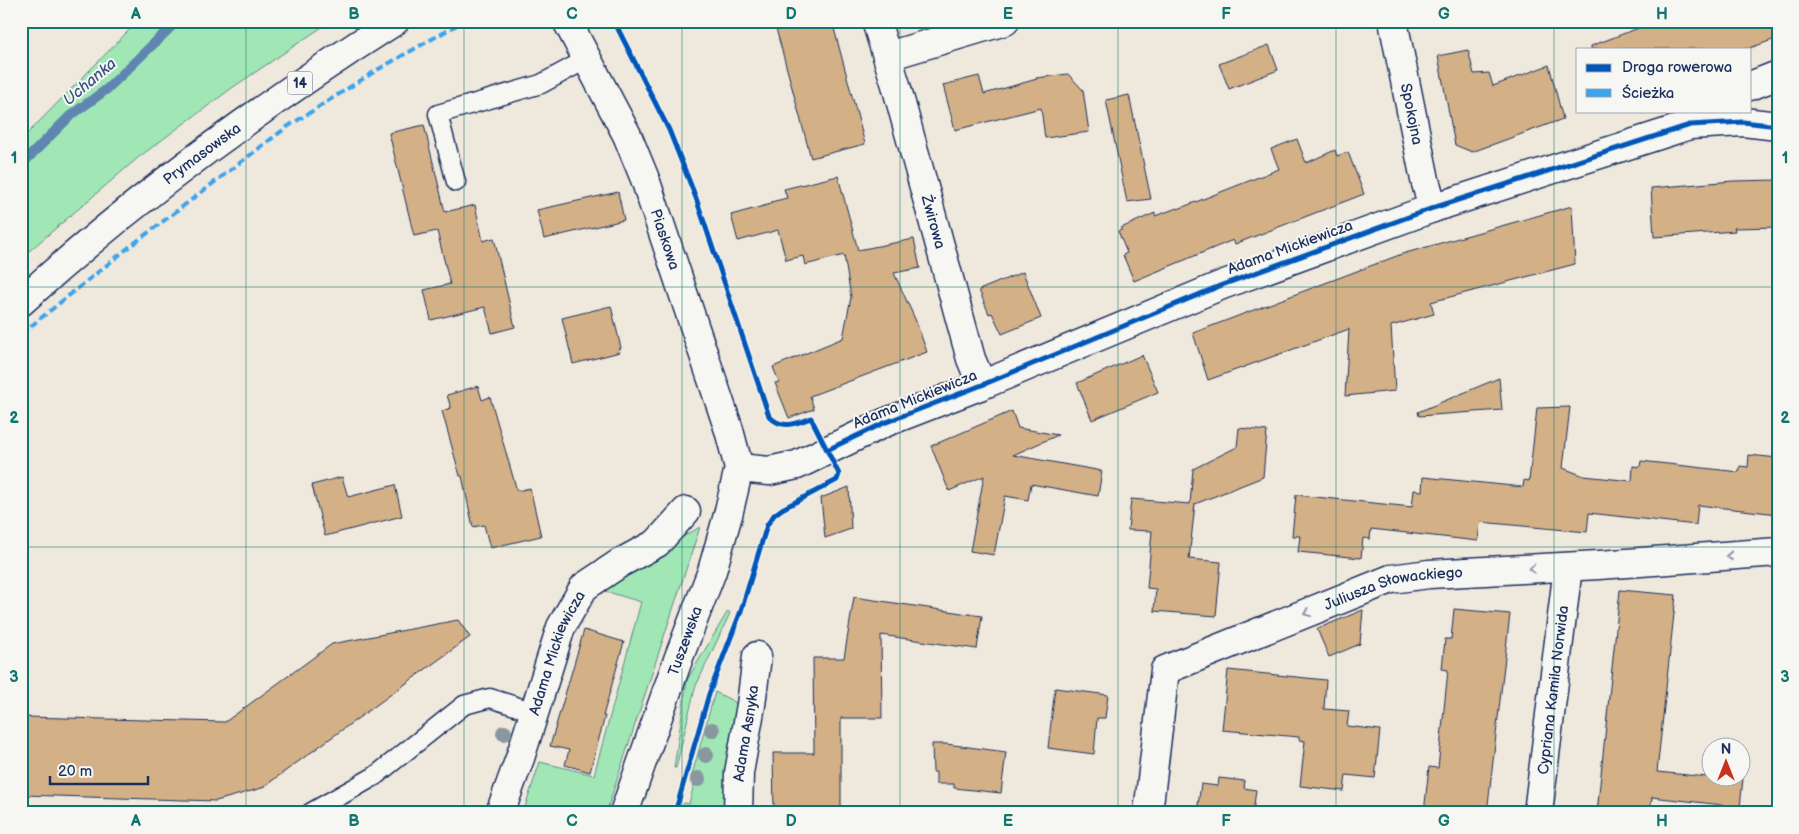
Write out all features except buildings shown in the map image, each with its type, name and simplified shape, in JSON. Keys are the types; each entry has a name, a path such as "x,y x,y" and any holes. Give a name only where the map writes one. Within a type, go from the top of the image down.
{"street":[{"name":"Prymasowska","path":"21,302 122,214 208,148 318,70 395,21"},
{"name":"Piaskowa","path":"567,21 627,135 646,179 723,412 739,468"},
{"name":"Żwirowa","path":"876,21 888,56 971,359 982,385"},
{"path":"888,56 1005,21"},
{"name":"Spokojna","path":"1393,21 1425,180 1433,208"},
{"path":"1752,85 1778,75"},
{"name":"Adama Mickiewicza","path":"739,468 769,471 798,465 884,423 982,385 1222,285 1433,208 1693,118 1778,126"},
{"name":"Tuszewska","path":"624,813 712,571 739,468"},
{"name":"Adama Mickiewicza","path":"500,813 561,627 584,587 620,563 657,543 686,511"},
{"name":"Juliusza Słowackiego","path":"1148,813 1165,670 1391,579 1429,574 1568,567 1778,552"},
{"name":"Cypriana Kamila Norwida","path":"1538,813 1568,567"},
{"name":"Adama Asnyka","path":"738,813 739,773 751,705 757,656"}],"lane":[{"path":"456,182 438,114 541,84 587,59"},
{"path":"310,813 375,776 464,705 490,698 534,712"}],"green space":[{"path":"138,21 331,21 232,88 139,157 21,258 21,140"},
{"path":"700,527 606,813 523,813 540,762 594,775 641,602 595,588"},
{"path":"728,611 730,613 695,688 676,768 674,768 687,680"},
{"path":"715,692 735,702 740,712 725,813 681,813 684,803 689,804 694,784 690,782"}],"waterway":[{"name":"Uchanka","path":"21,165 70,116 107,89 177,21"}],"marked path":[{"path":"21,334 128,248 287,127 377,70 464,21"}],"cycle path":[{"path":"614,21 669,130 696,198 769,416 784,424 794,424 811,418 839,474 837,480 782,509 774,515 767,525 741,611 709,694 675,813"},
{"path":"827,450 884,423 982,385 1222,285 1433,208 1690,125 1743,122 1778,126"}]}
